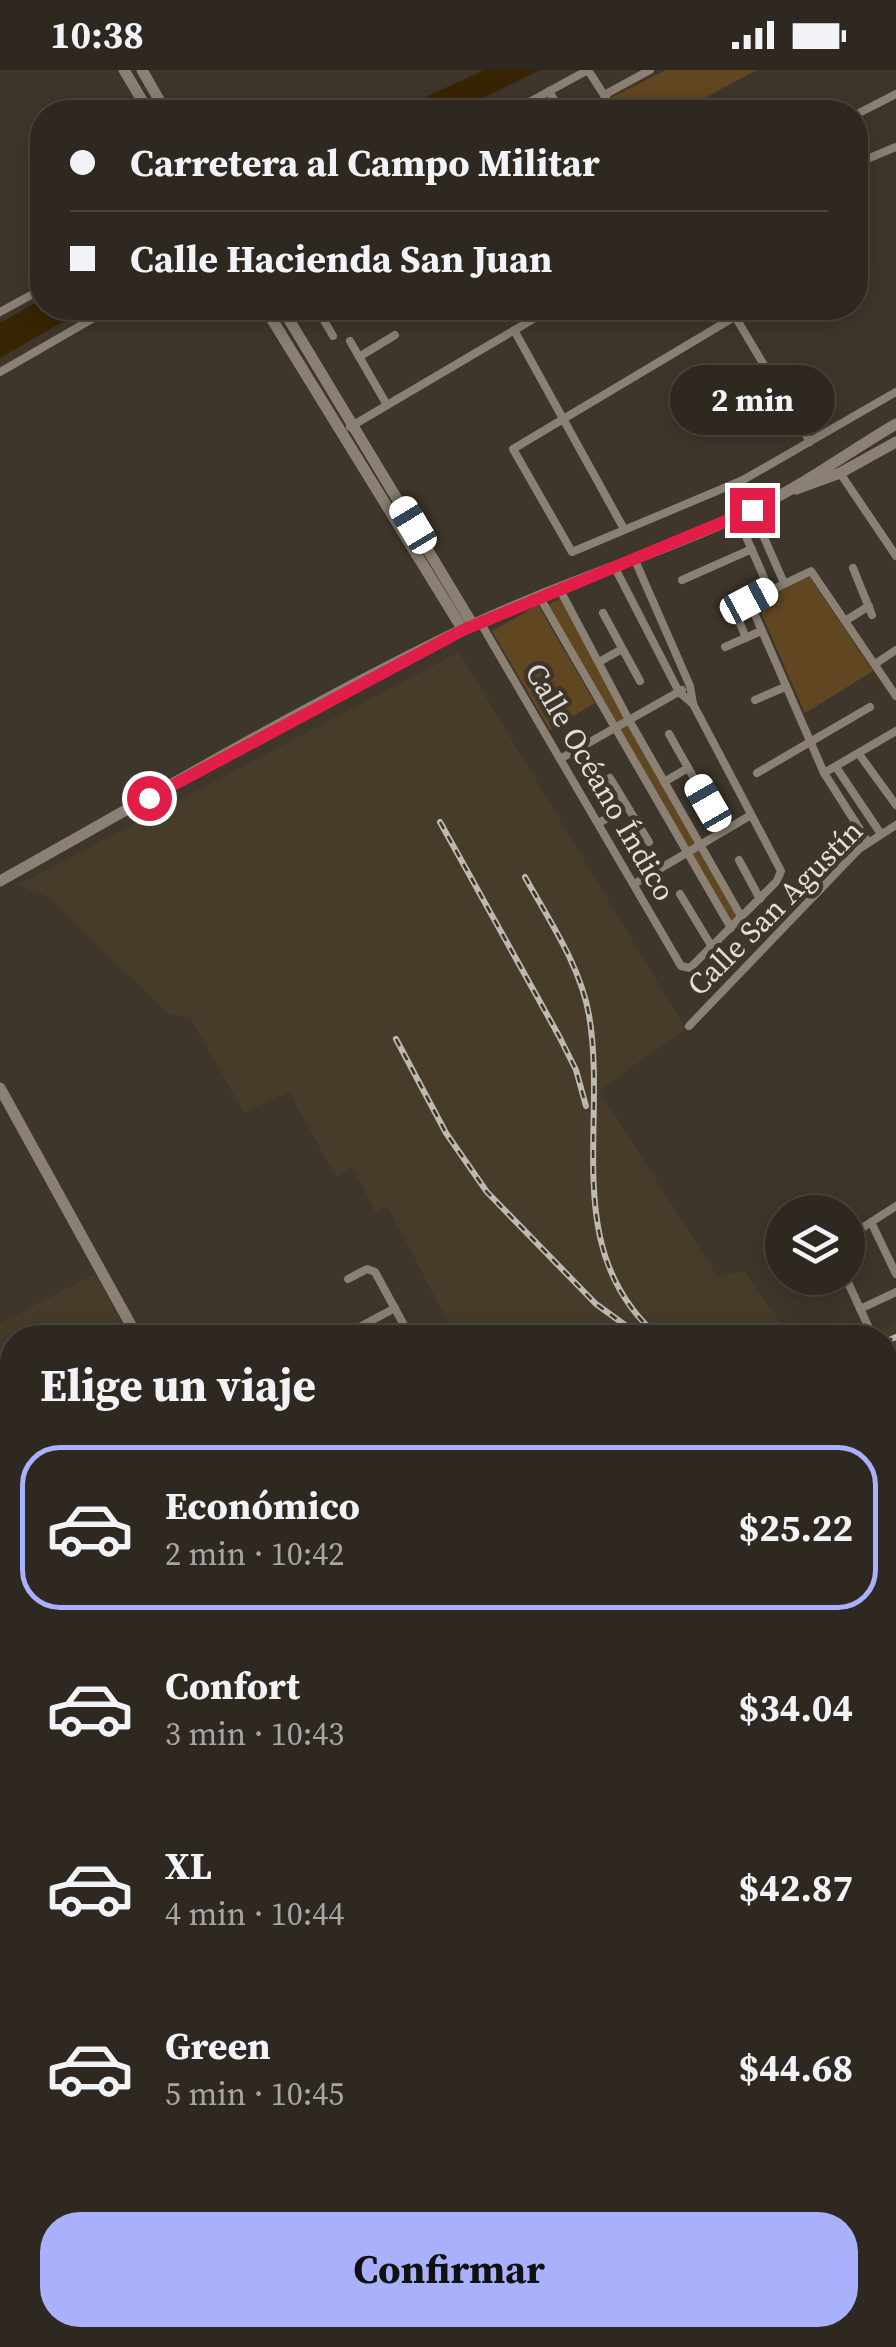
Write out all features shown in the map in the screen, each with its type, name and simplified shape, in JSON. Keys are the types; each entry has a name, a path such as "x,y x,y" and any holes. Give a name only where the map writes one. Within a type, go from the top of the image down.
{"main road":[{"path":"124,70 142,100"},
{"path":"142,70 159,100"},
{"path":"272,320 347,429 472,626"},
{"path":"288,320 347,429"},
{"path":"0,881 472,626 752,510 896,424"},
{"path":"792,489 840,473 896,442"},
{"path":"0,1088 131,1325"}],"street":[{"path":"534,100 588,70 607,100"},
{"path":"604,95 650,70"},
{"path":"549,92 554,100"},
{"path":"868,109 896,94"},
{"path":"868,159 896,147"},
{"path":"0,312 30,296"},
{"path":"0,372 90,320"},
{"path":"323,320 333,336"},
{"path":"347,429 531,320"},
{"path":"720,320 513,449 572,552 742,480 896,392"},
{"path":"738,320 810,442"},
{"path":"514,330 624,530"},
{"path":"359,357 395,334"},
{"path":"350,341 387,405"},
{"path":"832,462 896,556"},
{"path":"752,510 784,583"},
{"path":"737,516 770,590"},
{"path":"682,580 752,550"},
{"path":"634,558 690,686 693,704 780,871 777,881 712,947 680,894"},
{"path":"614,566 679,692 693,704"},
{"path":"845,621 870,610 853,568"},
{"path":"868,842 824,773 749,601 811,571 894,690"},
{"path":"559,588 742,918"},
{"path":"539,596 731,928"},
{"path":"734,606 746,638"},
{"path":"603,613 640,681"},
{"name":"Calle Océano Índico","path":"472,626 560,759 682,966 690,968 712,947"},
{"path":"725,647 761,632"},
{"path":"599,662 622,649"},
{"path":"875,664 896,650"},
{"path":"560,759 690,686"},
{"path":"755,700 785,687"},
{"path":"757,774 870,707"},
{"path":"824,773 896,732"},
{"path":"669,734 708,803"},
{"path":"859,754 896,806"},
{"path":"836,766 881,834"},
{"path":"664,782 688,768"},
{"path":"610,778 649,842"},
{"path":"598,823 627,806"},
{"path":"634,884 751,814"},
{"name":"Calle San Agustín","path":"689,1026 868,842 896,825"},
{"path":"739,860 760,899"},
{"path":"865,1225 896,1206"},
{"path":"870,1222 896,1274"},
{"path":"348,1279 367,1270 375,1272 404,1325"},
{"path":"860,1309 896,1292"},
{"path":"854,1295 868,1325"},
{"path":"363,1325 395,1308"}],"shaded area":[{"path":"484,70 540,70 479,100 420,100"},
{"path":"666,70 757,70 700,100 612,97"},
{"path":"30,306 30,320 66,320 0,358 0,323"},
{"path":"809,576 873,671 805,713 756,601"},
{"path":"561,598 738,918 732,923 548,605"},
{"path":"538,605 595,703 550,730 492,631"},
{"path":"459,652 686,1029 599,1090 718,1277 744,1271 782,1325 450,1325 387,1206 375,1212 352,1167 336,1177 289,1092 244,1113 190,1017 168,1014 48,897 18,885"},
{"path":"95,1274 123,1325 0,1325"}],"railway":[{"path":"440,822 559,1036 576,1070 586,1106"},
{"path":"525,877 571,961 585,996 593,1058 598,1228 609,1267 629,1304 648,1325"},
{"path":"396,1039 446,1133 487,1192 596,1304 625,1325"}],"route":[{"path":"149,798 463,630 752,510"}]}
